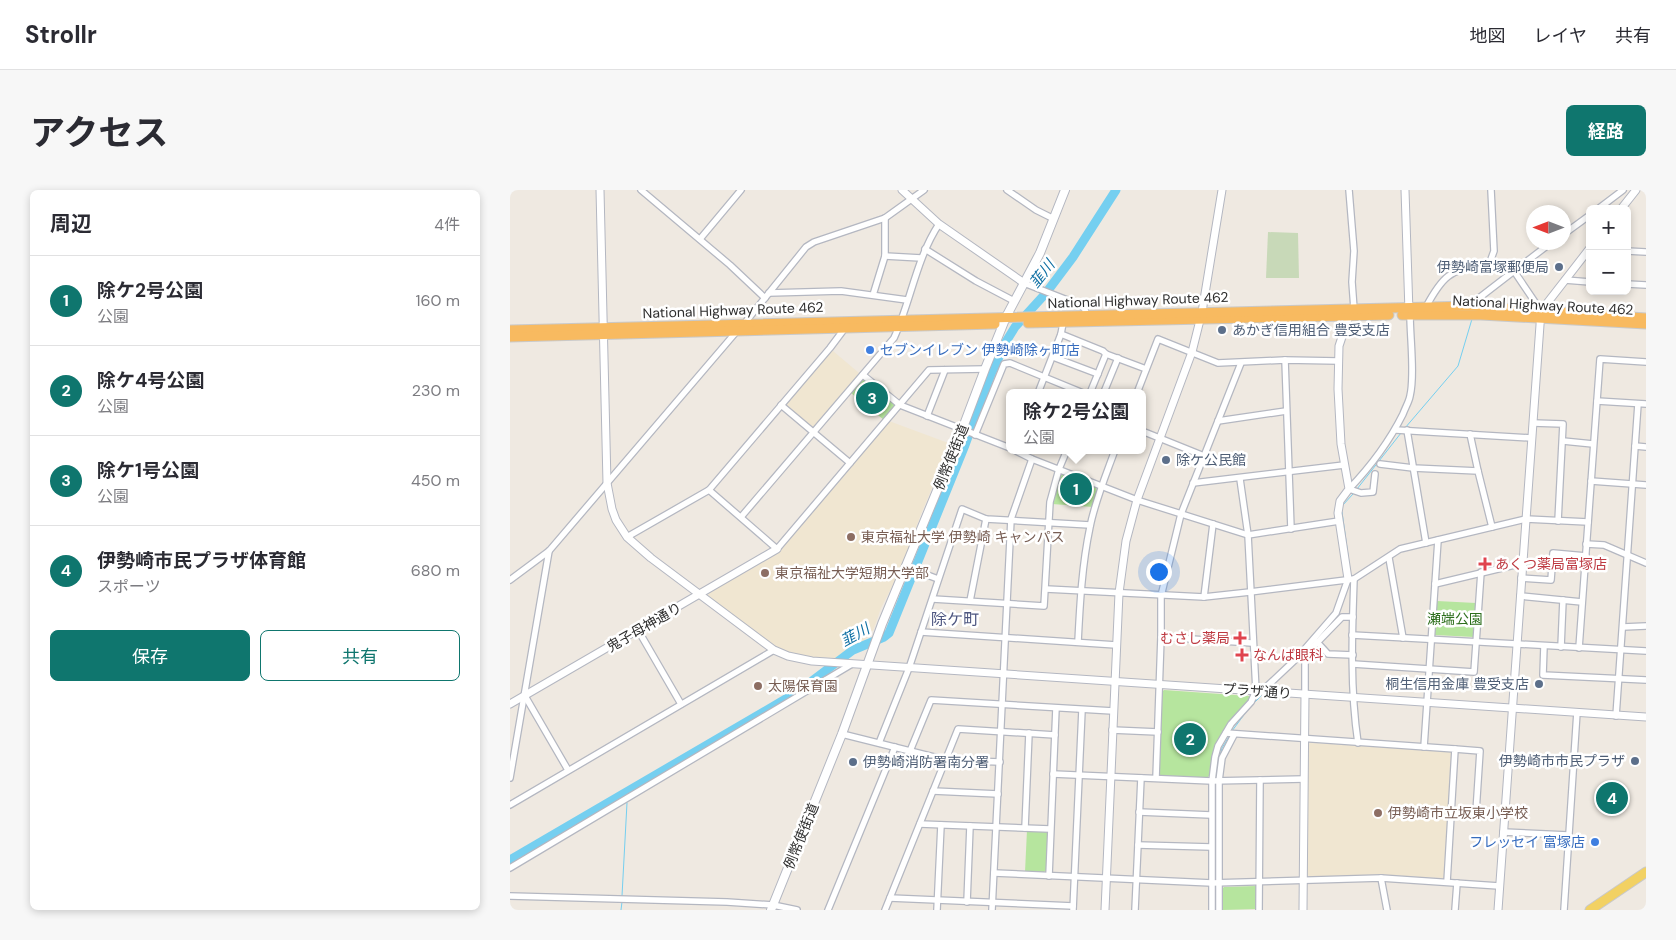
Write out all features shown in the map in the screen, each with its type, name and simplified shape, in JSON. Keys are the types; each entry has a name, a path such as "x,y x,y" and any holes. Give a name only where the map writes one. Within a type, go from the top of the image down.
{"highway":[{"name":"National Highway Route 462","path":"1409,311 1426,307 1476,307 1646,324"},
{"name":"National Highway Route 462","path":"510,330 737,331 845,328 1086,316 1200,316 1409,311 1481,315 1540,314 1646,318"},
{"name":"National Highway Route 462","path":"1024,320 1063,323 1200,316"},
{"name":"National Highway Route 462","path":"510,337 744,324 901,324"}],"main road":[{"name":"例幣使街道","path":"772,908 842,734 879,631 962,430 984,369 1014,301 1040,253 1065,190"},
{"path":"1590,910 1646,872"}],"street":[{"name":"プラザ通り","path":"600,190 608,483 609,498 616,520 627,537 651,558 763,644 774,650 800,659 852,664 1646,717"},
{"path":"641,190 767,295 841,291 907,300"},
{"path":"700,239 741,190"},
{"path":"902,190 939,224 1024,283 1080,305 1085,309 1086,316"},
{"path":"744,324 806,247 814,242 885,218 924,190"},
{"path":"1007,190 1036,210 1054,219"},
{"path":"1104,910 1118,593 1126,541 1137,500 1192,352 1222,190"},
{"path":"1348,489 1340,435 1338,361 1339,346 1351,313 1354,251 1349,190"},
{"path":"1358,743 1354,697 1351,579 1338,513 1340,501 1348,489 1367,470 1396,430 1410,395 1405,190"},
{"path":"1484,268 1490,262 1494,252 1491,190"},
{"path":"1603,205 1623,190"},
{"path":"1624,205 1636,190"},
{"path":"873,295 885,256 885,218"},
{"path":"1571,229 1586,218"},
{"path":"741,517 894,338 901,324 921,258 939,224"},
{"path":"925,249 976,282 1014,301"},
{"path":"1476,307 1479,298 1515,273 1542,250"},
{"path":"1498,910 1540,314 1588,250"},
{"path":"1631,251 1646,252"},
{"path":"885,256 921,258"},
{"path":"1426,307 1438,286 1448,276 1468,267 1515,273 1540,314"},
{"path":"1565,280 1586,282"},
{"path":"1631,284 1646,285"},
{"path":"1040,389 1062,334 1063,323"},
{"path":"627,537 709,490 845,328"},
{"path":"510,580 549,550 737,331"},
{"path":"1062,334 1106,354 1146,369"},
{"path":"1138,389 1158,339 1218,363 1285,360 1338,361"},
{"path":"1091,389 1106,354"},
{"path":"1053,356 1098,374"},
{"path":"1107,389 1118,358"},
{"path":"1579,648 1600,359 1646,362"},
{"path":"1285,360 1291,529"},
{"path":"975,435 1004,364 1010,363 1073,389"},
{"path":"1156,778 1161,596 1181,514 1241,363"},
{"path":"709,490 777,549 929,370 984,369"},
{"path":"927,416 945,370"},
{"path":"863,375 900,405 1006,447"},
{"path":"1597,402 1646,404"},
{"path":"1616,716 1638,404"},
{"path":"781,405 850,463"},
{"path":"1218,421 1286,411"},
{"path":"1533,423 1564,424 1558,521"},
{"path":"1396,430 1532,438"},
{"path":"1407,430 1426,543"},
{"path":"1146,433 1204,456"},
{"path":"1470,434 1492,527"},
{"path":"1563,441 1593,444"},
{"path":"1635,446 1646,447"},
{"path":"1023,454 1137,500 1248,535 1339,521"},
{"path":"933,599 1044,606 1050,502 1065,454"},
{"path":"1078,642 1080,591 1090,525 1114,454"},
{"path":"992,910 1011,519 1032,459"},
{"path":"1380,464 1413,468 1478,471"},
{"path":"1193,484 1344,465"},
{"path":"1348,489 1361,493 1373,492 1375,474"},
{"path":"1240,479 1248,535 1252,643 1259,691"},
{"path":"1591,481 1646,485"},
{"path":"879,743 922,632 962,509 986,519 1090,525"},
{"path":"970,601 986,519"},
{"path":"1046,589 1204,597 1250,592 1351,579 1400,549 1526,519 1588,522"},
{"path":"1204,597 1213,524"},
{"path":"1424,747 1438,540"},
{"path":"1586,544 1604,545 1627,556 1646,562"},
{"name":"鬼子母神通り","path":"510,704 777,549"},
{"path":"510,778 549,550"},
{"path":"1522,578 1551,580 1553,553 1586,556"},
{"path":"1388,558 1403,638"},
{"path":"1435,584 1522,563"},
{"path":"906,567 938,580"},
{"path":"1353,664 1474,672 1481,572"},
{"path":"1212,910 1212,815 1218,746 1230,724 1259,691 1296,659 1336,613 1351,579"},
{"path":"1520,596 1582,602"},
{"path":"1560,647 1563,600"},
{"path":"1303,910 1305,654 1342,616 1353,616"},
{"path":"1623,626 1646,626"},
{"path":"638,630 681,704"},
{"path":"922,632 1116,645"},
{"path":"1352,635 1646,651"},
{"path":"1161,637 1252,643"},
{"path":"1317,642 1328,654 1353,655"},
{"path":"1544,646 1543,675 1646,680"},
{"path":"510,805 774,650"},
{"path":"510,868 852,664"},
{"path":"525,696 568,770"},
{"path":"910,752 931,700 1113,711"},
{"path":"1049,876 1056,708"},
{"path":"890,898 1073,908 1082,710"},
{"path":"1564,910 1577,712"},
{"path":"885,910 958,730 1055,735"},
{"path":"1112,730 1158,732"},
{"path":"1025,828 1029,733"},
{"path":"1226,733 1480,751 1476,812"},
{"path":"842,734 946,760 1000,762"},
{"path":"1219,910 1215,781 1222,758 1234,735"},
{"path":"828,910 895,747"},
{"path":"1447,882 1455,749"},
{"path":"1053,774 1215,781 1304,779"},
{"path":"1135,910 1141,778"},
{"path":"1259,910 1260,780"},
{"path":"933,791 998,794"},
{"path":"1451,811 1504,814"},
{"path":"1139,812 1212,815"},
{"path":"920,824 1050,829"},
{"path":"937,910 941,825"},
{"path":"968,902 970,826"},
{"path":"1503,832 1568,836"},
{"path":"1138,845 1211,847"},
{"path":"994,873 1212,883 1381,878 1499,886"},
{"path":"1381,878 1386,910"},
{"path":"1455,910 1457,883"},
{"path":"510,896 797,910"}],"shaded area":[{"path":"829,351 833,351 859,373 814,428 812,428 785,406 785,403"},
{"name":"東京福祉大学 伊勢崎 キャンパス","path":"889,421 951,444 921,514 900,571 881,608 873,631 871,631 863,643 836,658 809,657 781,650 766,642 708,596 709,592 768,557"},
{"name":"伊勢崎市立坂東小学校","path":"1310,743 1452,750 1445,877 1382,875 1310,877 1307,874 1308,745"}],"green space":[{"path":"1268,232 1298,233 1299,278 1266,278"},
{"path":"861,379 864,379 894,403 895,407 884,420 851,393"},
{"path":"1062,474 1096,487 1097,491 1093,507 1052,504 1060,475"},
{"name":"瀬端公園","path":"1437,601 1476,603 1474,637 1435,635"},
{"path":"1164,690 1249,696 1250,699 1214,754 1207,778 1160,776 1158,774 1162,692"},
{"path":"1027,830 1046,831 1047,833 1047,870 1044,872 1025,872"},
{"path":"1256,886 1258,888 1257,909 1222,910 1222,889 1224,887"}],"waterway":[{"name":"韮川","path":"510,860 796,693 853,650 889,633 965,445 991,374 1007,340 1015,327 1046,293 1073,257 1116,190"},
{"path":"1535,259 1546,250"},
{"path":"1405,428 1458,366 1472,319"},
{"path":"1357,489 1401,433"},
{"path":"1342,506 1353,494"},
{"path":"1342,512 1351,577"},
{"path":"1338,615 1346,593"},
{"path":"1324,632 1335,618"},
{"path":"1232,731 1249,708 1263,694"},
{"path":"1220,756 1222,748 1230,735"},
{"path":"1216,778 1219,762"},
{"path":"1215,784 1215,876"},
{"path":"622,896 627,803"},
{"path":"1216,889 1216,910"},
{"path":"621,910 622,902"}],"place":[{"name":"伊勢崎富塚郵便局","path":"1559,267"},
{"name":"あかぎ信用組合 豊受支店","path":"1222,330"},
{"name":"セブンイレブン 伊勢崎除ヶ町店","path":"870,350"},
{"name":"除ケ1号公園","path":"872,398"},
{"name":"除ケ公民館","path":"1166,460"},
{"name":"除ケ2号公園","path":"1076,489"},
{"name":"東京福祉大学 伊勢崎 キャンパス","path":"851,537"},
{"name":"あくつ薬局富塚店","path":"1485,564"},
{"name":"東京福祉大学短期大学部","path":"765,573"},
{"name":"むさし薬局","path":"1240,638"},
{"name":"なんば眼科","path":"1242,655"},
{"name":"桐生信用金庫 豊受支店","path":"1539,684"},
{"name":"太陽保育園","path":"758,686"},
{"name":"除ケ4号公園","path":"1190,739"},
{"name":"伊勢崎市市民プラザ","path":"1635,761"},
{"name":"伊勢崎消防署南分署","path":"853,762"},
{"name":"伊勢崎市民プラザ体育館","path":"1612,798"},
{"name":"伊勢崎市立坂東小学校","path":"1378,813"},
{"name":"フレッセイ 富塚店","path":"1595,842"}],"district":[{"name":"除ケ町","path":"955,619"}]}
